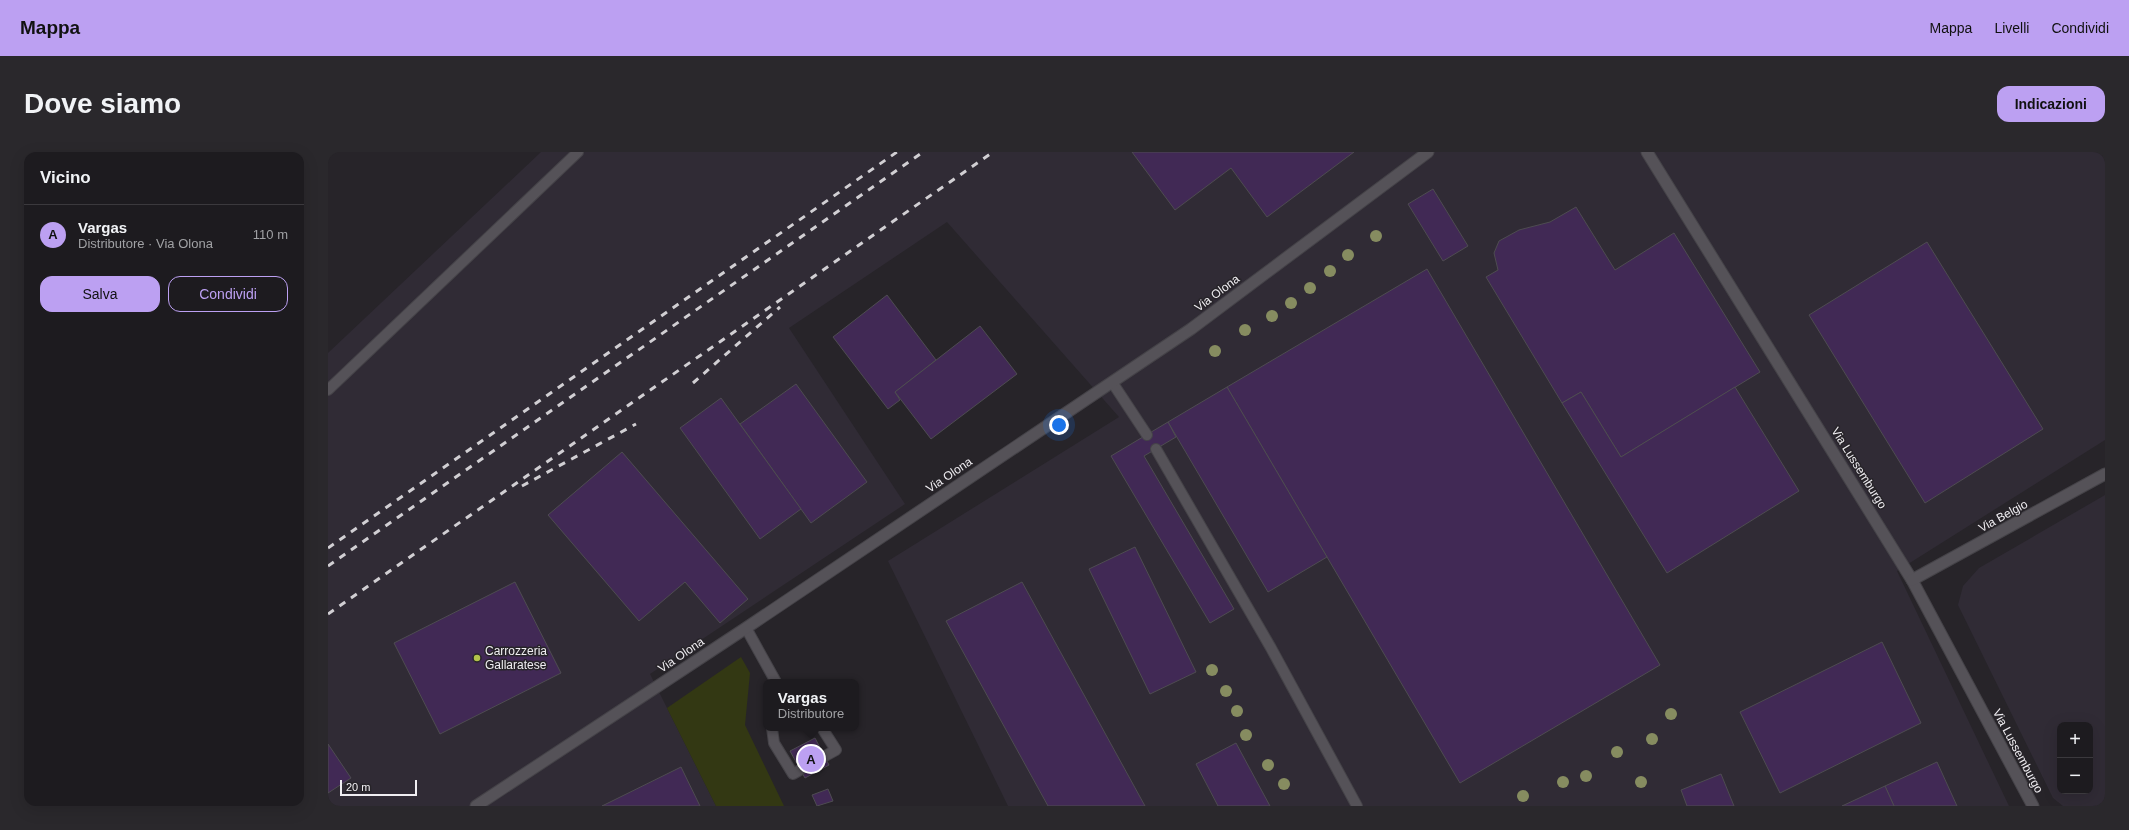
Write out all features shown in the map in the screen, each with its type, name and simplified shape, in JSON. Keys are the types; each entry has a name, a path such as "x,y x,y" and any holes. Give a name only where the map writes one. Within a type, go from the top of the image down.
{"street":[{"name":"Via Olona","path":"476,806 746,628 1191,329 1428,152"},
{"name":"Via Lussemburgo","path":"1647,152 1912,580 2033,806"},
{"name":"Via Belgio","path":"1912,580 2105,474"}],"lane":[{"path":"328,390 578,152"},
{"path":"1112,382 1147,435"},
{"path":"1156,449 1271,648 1357,806"},
{"path":"746,628 774,679"},
{"path":"772,731 774,743 793,774 800,770"},
{"path":"824,731 836,750 825,756"}],"shaded area":[{"path":"541,152 2105,152 2105,440 1897,571 2009,806 1008,806 888,561 1119,417 947,222 789,328 905,504 650,674 716,806 328,806 328,353"},
{"path":"2105,495 2105,806 2063,806 2053,798 1958,605 1963,586 1979,568"}],"green space":[{"path":"741,657 750,673 745,725 784,806 716,806 667,708"}],"building":[{"path":"1132,152 1354,152 1267,217 1231,168 1175,210"},
{"path":"1433,189 1468,246 1443,261 1408,204"},
{"path":"1576,207 1615,270 1674,233 1760,372 1621,457 1581,392 1562,403 1486,277 1498,270 1494,253 1499,241 1519,230 1550,222"},
{"path":"1927,242 2043,429 1925,503 1809,315"},
{"path":"1427,269 1660,665 1460,783 1227,387"},
{"path":"887,295 936,360 895,392 900,400 888,409 833,337"},
{"path":"980,326 1017,374 931,439 895,392"},
{"path":"796,384 867,482 811,523 740,424"},
{"path":"1227,387 1327,557 1268,592 1168,422"},
{"path":"1735,387 1799,491 1667,573 1562,403 1581,392 1621,457"},
{"path":"721,398 801,509 760,539 680,428"},
{"path":"1168,422 1176,437 1144,456 1234,609 1210,623 1111,456"},
{"path":"622,452 748,599 720,623 685,582 639,621 548,515"},
{"path":"1135,547 1196,672 1150,694 1089,569"},
{"name":"Carrozzeria Gallaratese","path":"515,582 561,673 440,734 394,643"},
{"path":"1022,582 1145,806 1048,806 946,621"},
{"path":"1882,642 1921,723 1780,793 1740,712"},
{"path":"815,738 829,765 805,778 790,751"},
{"path":"1236,743 1270,806 1218,806 1196,764"},
{"path":"328,744 351,778 328,793"},
{"path":"1937,762 1957,806 1894,806 1885,786"},
{"path":"681,767 700,806 602,806"},
{"path":"1721,774 1734,806 1687,806 1681,790"},
{"path":"1885,786 1894,806 1842,806"},
{"path":"828,789 833,801 817,806 812,795"}],"railway":[{"path":"328,548 897,152"},
{"path":"328,566 923,152"},
{"path":"328,614 993,152"},
{"path":"693,383 780,307"},
{"path":"522,486 636,424"}],"place":[{"name":"Carrozzeria Gallaratese","path":"477,658"},
{"name":"Vargas","path":"811,759"}]}
